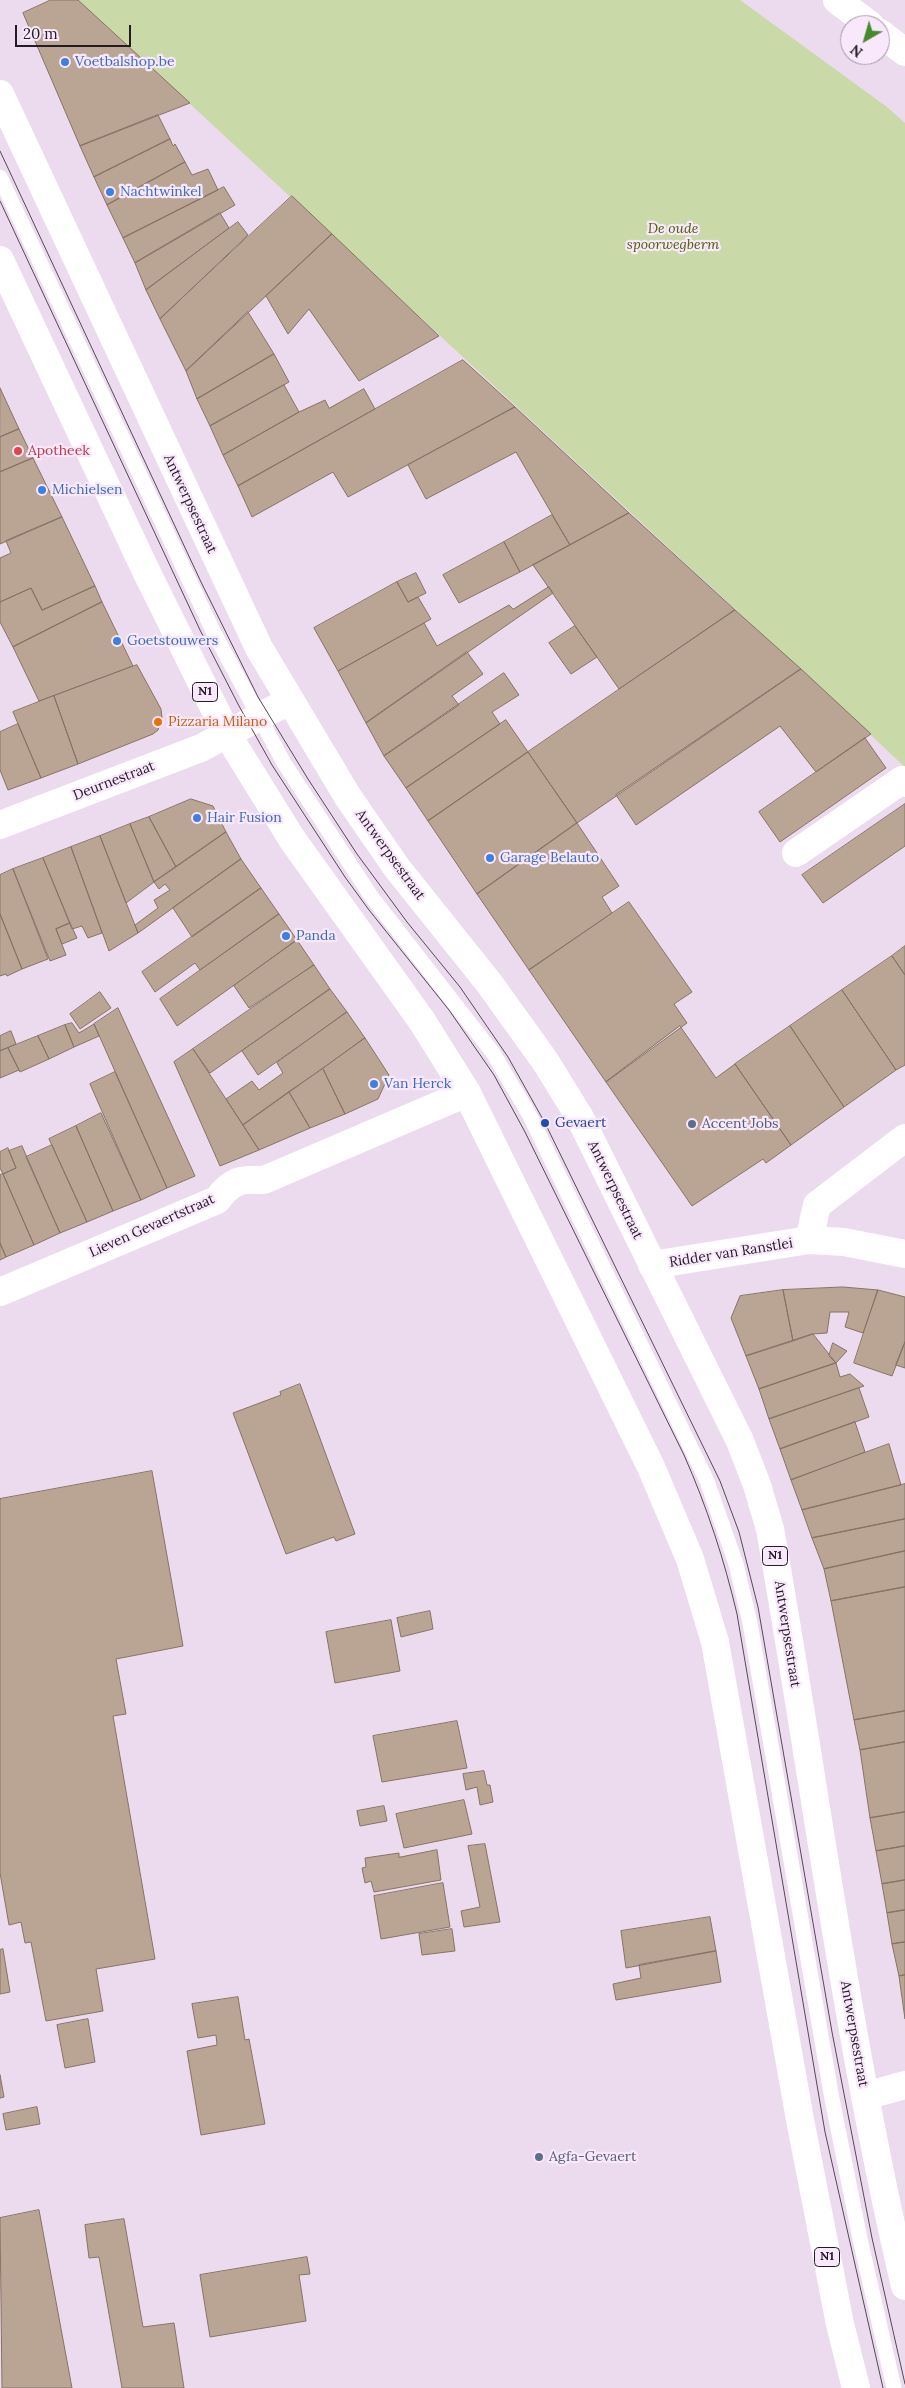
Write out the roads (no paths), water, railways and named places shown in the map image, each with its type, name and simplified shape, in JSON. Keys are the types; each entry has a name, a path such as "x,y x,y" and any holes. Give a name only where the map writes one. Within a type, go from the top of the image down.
{"main road":[{"path":"837,0 857,15"},
{"path":"890,41 905,52"},
{"name":"Antwerpsestraat","path":"0,94 259,648 348,797 397,868 489,983 545,1061 579,1116 740,1440 757,1485 770,1529 865,2096 889,2218 905,2286"},
{"name":"N1","path":"0,260 155,591 227,734 292,839 422,1021 467,1093 651,1467 690,1560 715,1642 734,1738 799,2116 840,2324 856,2388"},
{"name":"Deurnestraat","path":"0,826 201,748 289,701"},
{"path":"796,853 902,780 905,783"},
{"name":"Lieven Gevaertstraat","path":"0,1292 217,1200 228,1185 246,1179 264,1180 467,1093"},
{"name":"Ridder van Ranstlei","path":"809,1240 816,1205 905,1138"},
{"name":"Ridder van Ranstlei","path":"652,1265 809,1240 844,1242 905,1254"},
{"path":"865,2096 905,2085"}],"lane":[{"path":"0,178 213,631 258,717 284,764 371,896 474,1025 498,1061 534,1125 698,1462 716,1505 736,1564 750,1623 830,2090 860,2239 894,2388"}],"tram line":[{"path":"0,151 201,582 258,697 357,854 407,922 460,987 508,1057 545,1123 720,1481 739,1532 758,1607 832,2032 872,2238 905,2384"},
{"path":"0,201 200,630 239,706 272,765 345,877 449,1010 494,1075 525,1132 684,1455 700,1494 714,1533 737,1614 825,2132 883,2388"}],"place":[{"name":"Voetbalshop.be","path":"65,62"},
{"name":"Nachtwinkel","path":"110,192"},
{"name":"Apotheek","path":"18,451"},
{"name":"Michielsen","path":"42,490"},
{"name":"Goetstouwers","path":"117,641"},
{"name":"Pizzaria Milano","path":"158,722"},
{"name":"Hair Fusion","path":"197,818"},
{"name":"Garage Belauto","path":"490,858"},
{"name":"Panda","path":"286,936"},
{"name":"Van Herck","path":"374,1084"},
{"name":"Gevaert","path":"545,1123"},
{"name":"Accent Jobs","path":"692,1124"},
{"name":"Agfa-Gevaert","path":"539,2157"}],"park label":[{"name":"De oude spoorwegberm","path":"673,237"}]}
